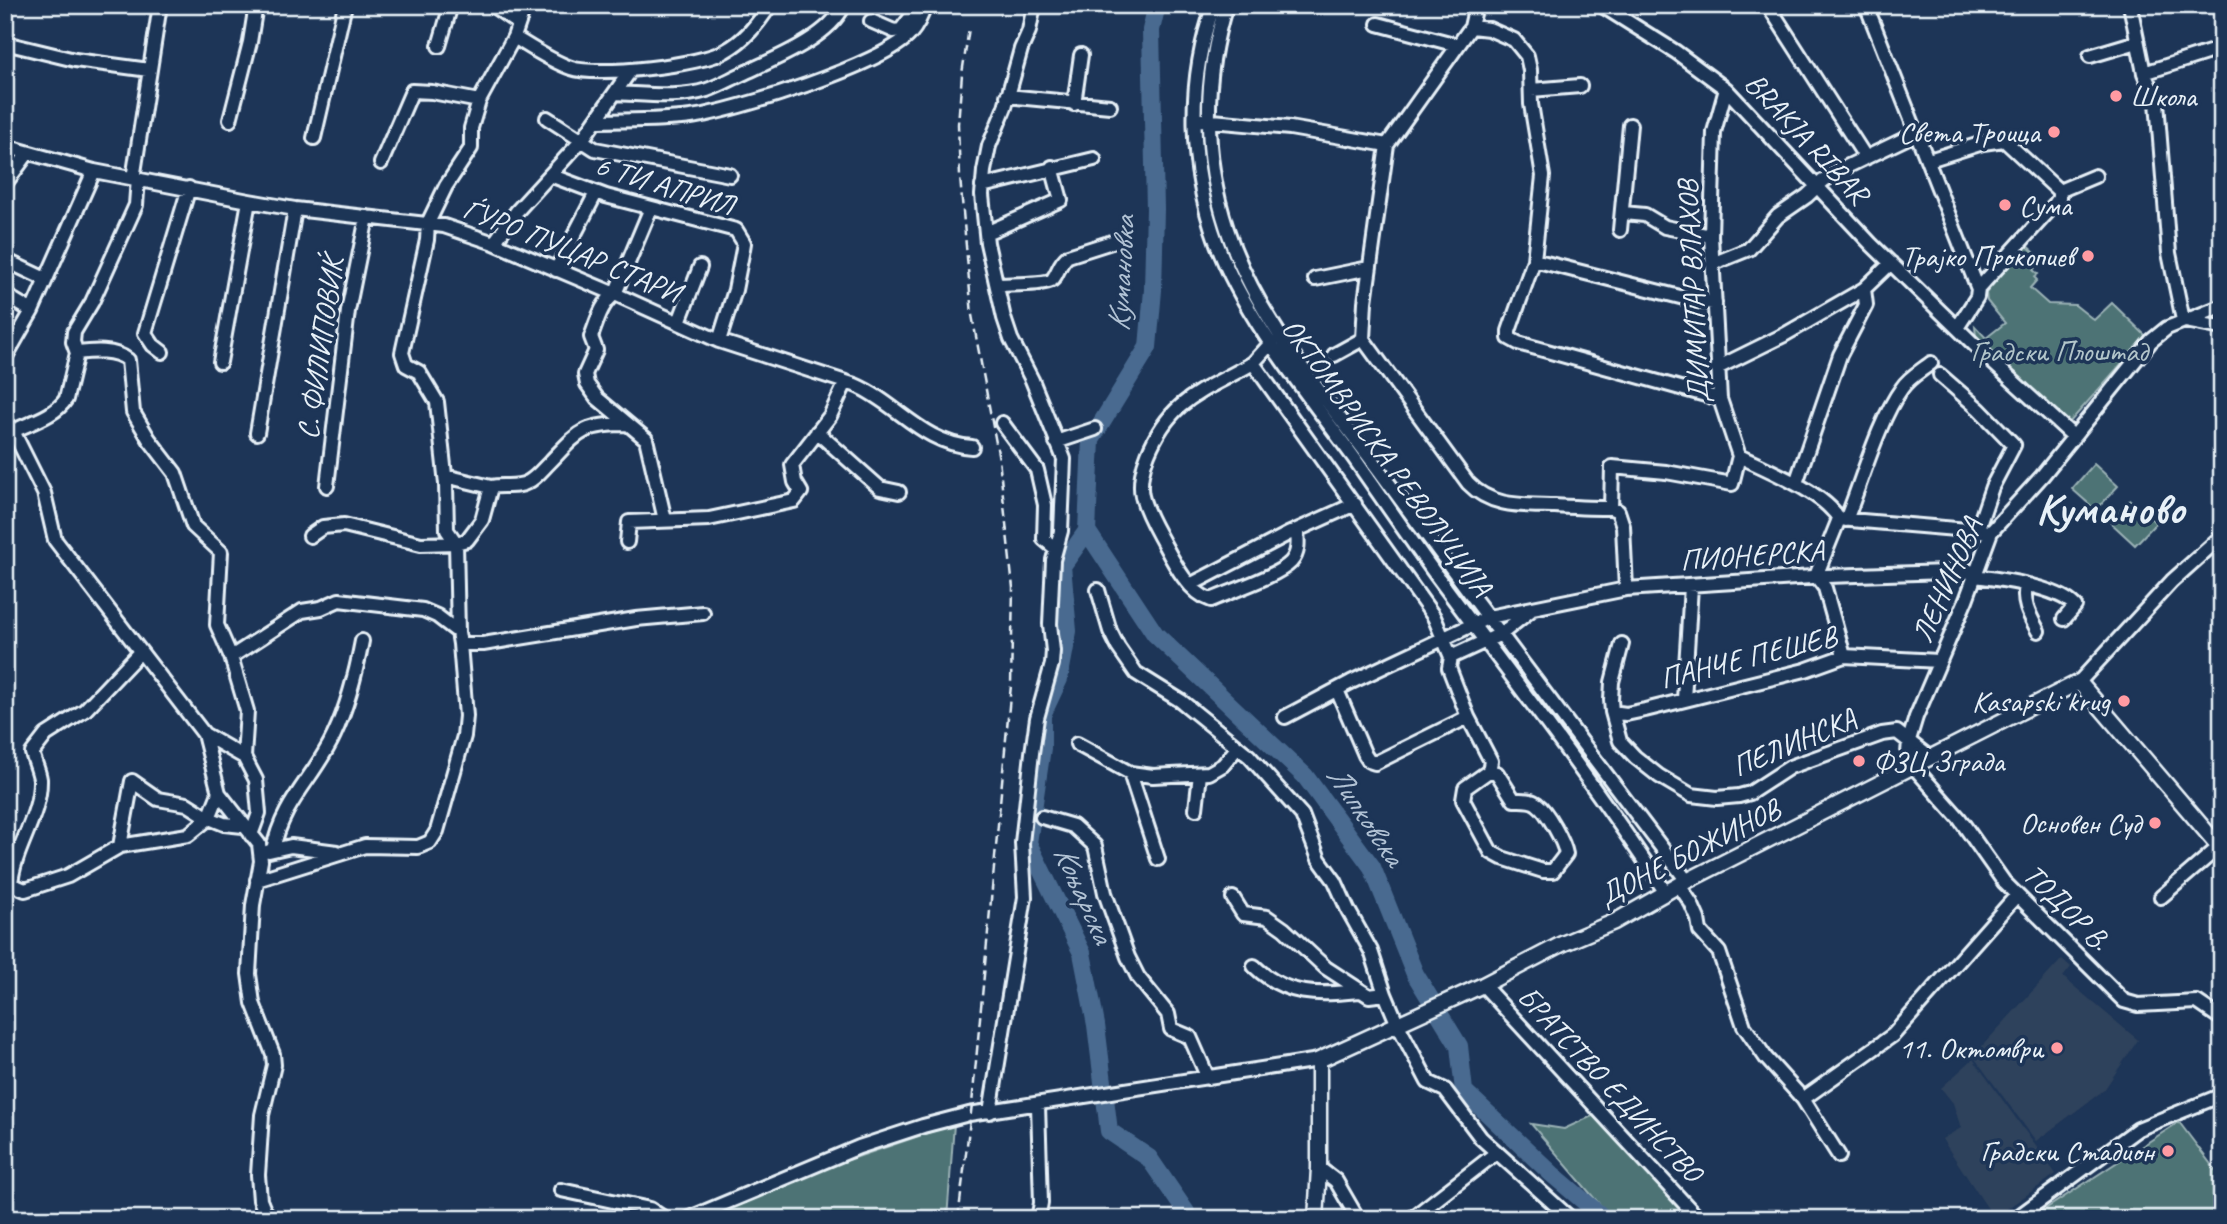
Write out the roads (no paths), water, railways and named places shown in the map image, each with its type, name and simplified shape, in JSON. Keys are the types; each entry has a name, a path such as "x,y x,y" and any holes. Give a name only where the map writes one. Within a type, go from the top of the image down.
{"main road":[{"name":"ДОНЕ БОЖИНОВ","path":"1319,1060 1483,985 1562,944 1614,922 1677,886 2079,682"},
{"path":"2079,682 2220,848"},
{"path":"1317,1219 1319,1060"}],"street":[{"path":"160,5 135,179 136,205 92,302 75,332 73,342 76,353 66,399 55,412 9,425 44,492 55,540 204,734 244,757 256,779 259,813 247,830"},
{"path":"230,120 250,43 256,5"},
{"path":"314,138 345,5"},
{"path":"439,46 451,5"},
{"path":"492,5 518,23"},
{"path":"257,880 365,846 418,847 430,842 437,831 464,736 466,716 459,638 456,543 447,530 445,476 437,402 419,372 406,365 402,354 427,240 428,223 446,186 471,148 471,128 479,101 514,37 525,5"},
{"path":"514,37 572,68 604,72 630,71 722,53 741,41 770,5"},
{"path":"615,93 683,94 707,90 811,39 830,25 844,5"},
{"path":"871,21 894,31 901,30 911,17 915,5"},
{"path":"595,121 691,117 762,100 838,72 886,50 911,33 925,5"},
{"path":"990,1112 1025,897 1022,843 1037,718 1052,664 1050,624 1053,560 1061,531 1065,469 1032,380 1011,339 1004,318 986,233 982,186 989,146 1029,31 1034,5"},
{"name":"ОКТОМВРИСКА РЕВОЛУЦИЈА","path":"1214,5 1198,66 1194,120 1201,191 1215,238 1234,281 1272,342 1436,574 1609,807 1677,886"},
{"name":"ОКТОМВРИСКА РЕВОЛУЦИЈА","path":"1226,5 1215,41 1208,120 1218,197 1227,230 1252,288 1300,363 1489,617 1677,886"},
{"path":"1476,5 1471,27 1502,34 1522,48 1527,55 1542,176 1534,260 1509,331 1509,338 1518,343 1720,399"},
{"name":"BRAKJA RIBAR","path":"1601,5 1676,52 1726,89 1816,187 1891,263 2073,436"},
{"path":"1768,5 1866,158"},
{"path":"1866,5 1978,289 1977,297 1957,328"},
{"path":"2130,5 2144,73 2157,102 2169,253 2183,320 2221,328 2218,308"},
{"path":"1378,24 1457,45"},
{"name":"ОКТОМВРИСКА РЕВОЛУЦИЈА","path":"1471,27 1387,145 1369,268 1363,340 1476,491 1491,500 1518,505 1611,508"},
{"path":"2090,56 2137,42"},
{"path":"5,43 75,60 149,70"},
{"path":"2144,73 2222,48"},
{"path":"1074,104 1081,55"},
{"path":"494,243 517,211 582,140 630,71"},
{"path":"1531,90 1580,86"},
{"name":"ДИМИТАР ВЛАХОВ","path":"1726,89 1714,132 1711,236 1720,399 1739,456"},
{"path":"381,163 412,92 432,92 479,101"},
{"path":"1007,96 1110,106"},
{"name":"6 ТИ АПРИЛ","path":"547,118 595,149 730,175"},
{"path":"1194,120 1290,128 1387,145"},
{"path":"1620,230 1630,125"},
{"path":"1712,264 1749,249 1778,216 1840,170 1917,133"},
{"path":"1929,160 1983,143 2004,141 2059,191 2055,204 1978,289"},
{"name":"ЃУРО ПУЦАР СТАРИ","path":"5,146 94,171 295,209 428,223 494,243 615,293 719,341 875,393 925,433 961,446 972,447"},
{"path":"5,184 28,153"},
{"path":"982,186 1094,159"},
{"path":"986,233 1061,200 1052,167"},
{"path":"5,358 32,311 94,171"},
{"name":"6 ТИ АПРИЛ","path":"550,175 596,193 736,230 744,243 735,290 719,341"},
{"path":"2059,191 2095,176"},
{"path":"162,352 145,333 189,188"},
{"path":"556,270 596,193"},
{"path":"219,362 234,293 249,201"},
{"path":"651,208 615,293 607,299 591,337 596,350 585,374 587,384 597,398 646,439 665,520"},
{"path":"257,433 295,209"},
{"path":"1623,214 1645,215 1665,227 1711,236"},
{"name":"С. ФИЛИПОВИЌ","path":"327,486 348,311 367,217"},
{"path":"998,285 1017,282 1048,283 1068,256 1118,240"},
{"path":"5,260 45,279"},
{"path":"1534,260 1696,301 1715,303"},
{"path":"1717,368 1784,335 1864,289 1891,263"},
{"path":"679,322 700,267"},
{"path":"1315,279 1369,268"},
{"path":"1796,483 1840,355 1866,305 1864,289"},
{"path":"5,296 32,311"},
{"name":"ЛЕНИНОВА","path":"1913,766 1908,754 1909,740 1991,532 2042,476 2151,341 2183,320 2218,308"},
{"path":"1335,355 1363,340"},
{"path":"1272,342 1253,363 1175,409 1162,424 1145,460 1141,480 1142,498 1172,559 1190,585 1205,598 1212,600 1277,571 1291,561 1298,546 1297,530"},
{"path":"76,353 93,351 118,354 128,360 133,412 149,439 175,473 193,526 222,552 217,625 231,657 247,711 244,757"},
{"path":"1253,363 1419,594 1443,638 1451,657 1449,668 1468,717 1491,761 1489,771 1465,788 1463,800 1490,852 1543,871 1553,871 1566,854 1565,846 1549,820 1539,805 1514,800 1497,773 1489,771"},
{"path":"1844,656 1825,588 1816,576 1901,389 1909,379 1931,363"},
{"path":"1940,375 1979,409 2014,445 1992,487 1978,531"},
{"path":"627,542 629,522 709,519 794,501 802,492 794,482 792,465 830,416 846,382"},
{"path":"1002,423 1037,470 1045,505 1044,539 1056,549"},
{"path":"445,476 491,487 516,486 533,480 577,434 589,427 628,424"},
{"path":"1056,442 1095,429"},
{"path":"817,432 880,488 899,492"},
{"path":"1626,589 1623,526 1618,511 1611,508 1612,467 1666,472 1732,484 1739,456 1796,483 1843,520 1991,532"},
{"path":"310,537 323,527 344,525 421,544 467,540 482,520 491,487"},
{"path":"1190,585 1297,530 1355,504"},
{"path":"2079,682 2181,572 2222,536"},
{"name":"ПИОНЕРСКА","path":"1285,717 1489,617 1626,589 1816,576 1975,574 2056,593 2070,600 2075,606 2064,619"},
{"path":"1684,699 1691,586"},
{"path":"2026,586 2026,606 2038,631"},
{"path":"1098,590 1110,631 1136,673 1181,701 1238,747 1259,765 1302,815 1319,859 1335,881 1371,951 1398,1025 1428,1082 1445,1090 1481,1138 1571,1219"},
{"path":"231,657 302,611 321,608 339,600 423,610 437,616 459,638 483,644 636,619 703,613"},
{"name":"ПИОНЕРСКА","path":"1451,657 1501,634 1533,608"},
{"path":"272,1219 260,1200 258,1175 262,1115 274,1065 273,1054 250,990 249,974 257,880 261,860 275,838 292,800 334,737 350,695 362,641"},
{"name":"ПЕЛИНСКА","path":"1622,644 1612,682 1612,712 1620,741 1635,757 1681,790 1706,798 1728,798 1750,793 1790,767 1864,739 1896,732 1909,740"},
{"path":"140,652 85,710 46,736 32,752 40,778 34,812 12,865 10,884 24,890 68,876 120,846 188,835 209,818 219,793"},
{"name":"ПАНЧЕ ПЕШЕВ","path":"1612,712 1626,714 1805,670 1844,656 1939,661"},
{"path":"1337,690 1365,755 1375,763 1468,717"},
{"path":"204,734 219,793 266,851"},
{"path":"1909,740 1929,757"},
{"path":"1076,744 1130,773 1153,776 1209,773 1223,765 1238,747"},
{"name":"ТОДОР В.","path":"1913,766 1959,818 2004,882 2124,1001 2138,1005 2197,1002 2222,1019"},
{"path":"1130,773 1158,859"},
{"path":"1196,808 1200,774"},
{"path":"120,846 132,781 158,799 187,804 209,818 247,830"},
{"path":"1042,817 1073,826 1095,846 1114,918 1138,977 1168,1014 1171,1029 1190,1037 1208,1078"},
{"path":"266,851 290,846 341,853"},
{"path":"2161,897 2220,848"},
{"path":"1677,886 1691,904 1700,931 1719,952 1744,1026 1766,1058 1803,1099 1839,1156"},
{"path":"1803,1099 1893,1035 2017,895"},
{"path":"1233,898 1243,914 1267,917 1326,968 1360,991 1369,996 1385,993"},
{"path":"1254,966 1275,984 1292,990 1330,994 1360,991"},
{"name":"БРАТСТВО ЕДИНСТВО","path":"1483,985 1699,1219"},
{"path":"687,1219 859,1147 969,1114 1319,1060"},
{"path":"2015,1219 2138,1129 2222,1094"},
{"path":"1038,1105 1041,1203 1038,1219"},
{"path":"1412,1219 1496,1153"},
{"path":"1319,1168 1336,1181 1358,1219"},
{"path":"561,1190 650,1209 665,1219"}],"waterway":[{"name":"Кумановка","path":"1087,531 1091,440 1148,347 1153,290 1155,209 1151,30 1157,5"},
{"name":"Липковска","path":"1087,531 1155,634 1305,776 1372,867 1415,974 1459,1046 1464,1091 1552,1174 1605,1219"},
{"name":"Коњарска","path":"1087,531 1062,566 1068,631 1059,679 1042,715 1042,748 1028,843 1082,953 1096,1025 1109,1131 1149,1158 1186,1212 1185,1219"}],"railway":[{"path":"958,1219 972,1104 1011,685 1013,588 999,459 972,315 960,177 958,124 969,28"}],"place":[{"name":"Школа","path":"2116,96"},
{"name":"Света Троица","path":"2054,132"},
{"name":"Сума","path":"2005,205"},
{"name":"Трајко Прокопиев","path":"2088,256"},
{"name":"Kasapski krug","path":"2124,701"},
{"name":"ФЗЦ Зграда","path":"1859,761"},
{"name":"Основен Суд","path":"2155,823"},
{"name":"11. Октомври","path":"2057,1048"},
{"name":"Градски Стадион","path":"2168,1151"}],"district":[{"name":"Куманово","path":"2110,508"}],"park label":[{"name":"Градски Плоштад","path":"2059,351"}]}
